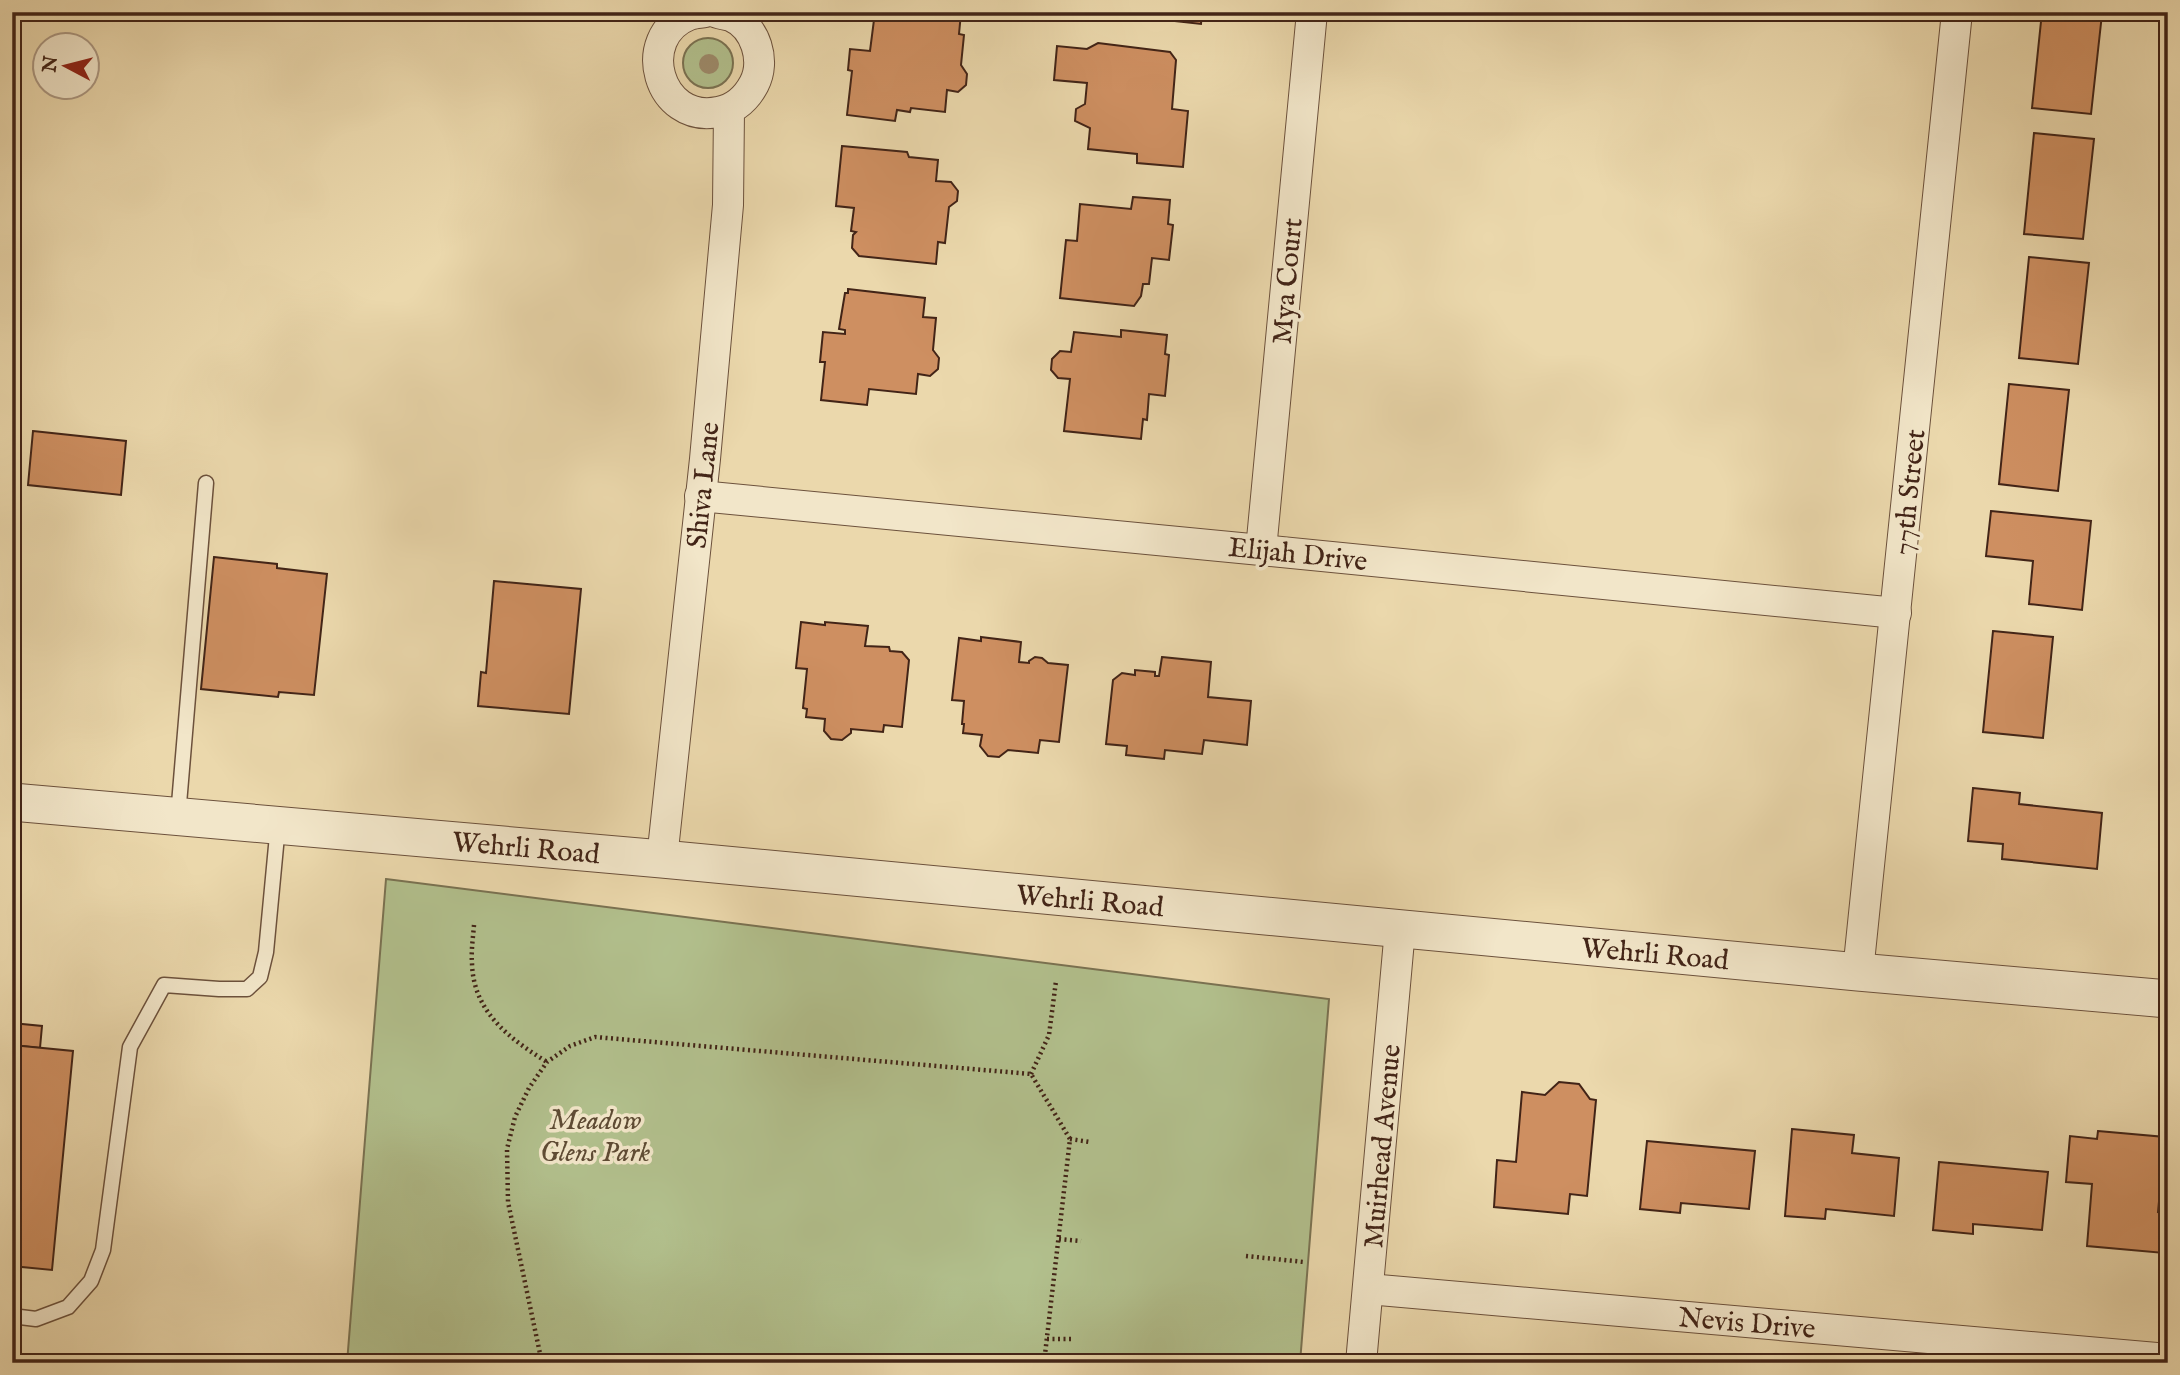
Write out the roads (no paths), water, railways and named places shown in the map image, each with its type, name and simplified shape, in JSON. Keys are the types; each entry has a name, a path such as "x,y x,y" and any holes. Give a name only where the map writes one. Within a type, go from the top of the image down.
{"street":[{"path":"705,12 688,15 670,29 659,49 658,72 667,93 684,108 706,114 729,110 747,97 758,77 760,54 750,33 733,17 715,12"},
{"name":"Mya Court","path":"1261,550 1312,12"},
{"name":"77th Street","path":"1858,972 1957,12"},
{"name":"Shiva Lane","path":"662,859 728,205 729,110"},
{"name":"Elijah Drive","path":"700,496 1896,613"},
{"name":"Wehrli Road","path":"12,802 662,859 2168,999"},
{"name":"Muirhead Avenue","path":"1361,1363 1400,929"},
{"name":"Nevis Drive","path":"1368,1289 2168,1360"}],"lane":[{"path":"178,816 206,483"},
{"path":"12,1316 36,1319 68,1307 90,1281 103,1250 130,1047 164,985 247,989 260,977 266,952 278,825"}],"park label":[{"name":"Meadow Glens Park","path":"595,1135"}]}
